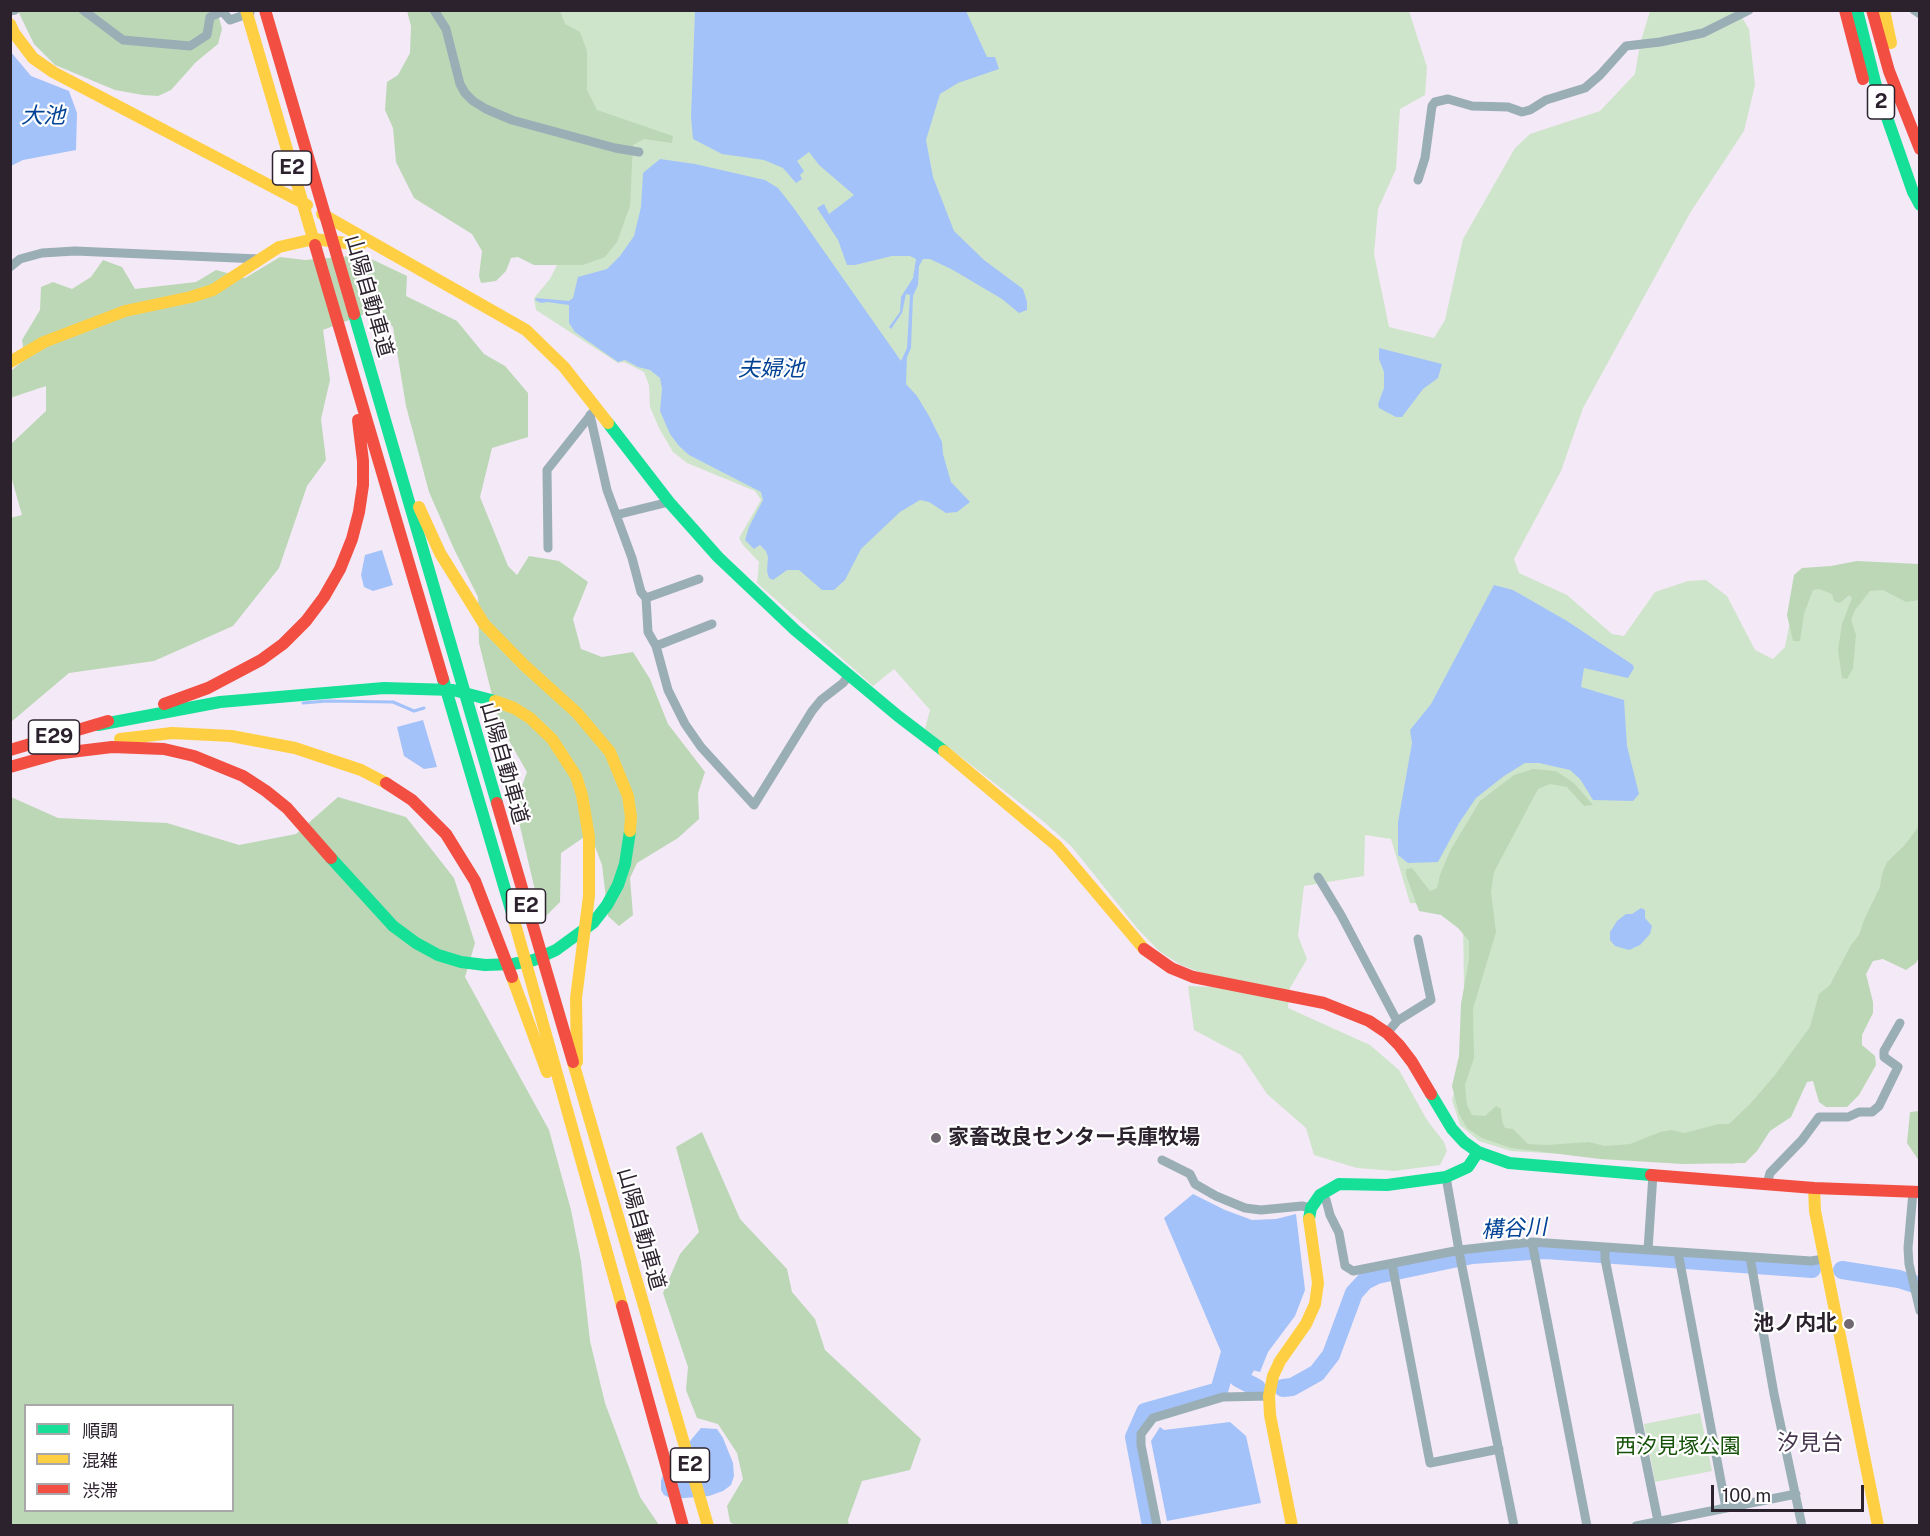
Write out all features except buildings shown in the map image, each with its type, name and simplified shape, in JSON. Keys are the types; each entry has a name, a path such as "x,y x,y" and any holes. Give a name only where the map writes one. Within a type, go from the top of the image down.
{"main road":[{"name":"山陽自動車道","path":"246,10 537,998 682,1521"},
{"name":"山陽自動車道","path":"265,10 708,1526"},
{"path":"1845,10 1869,97 1879,123 1913,192"},
{"name":"2","path":"1857,10 1876,86 1913,192 1920,205"},
{"name":"2","path":"1872,10 1889,71 1919,147"},
{"path":"1884,10 1919,147"},
{"path":"10,24 14,33 33,57 53,72 280,189 526,330 564,367 593,411 718,557 795,630 1058,846 1134,939 1171,968 1193,977 1324,1003 1370,1021 1387,1033 1412,1062 1452,1129 1464,1142 1478,1152 1509,1163 1814,1188 1916,1192"},
{"path":"10,362 44,342 125,311 213,290 279,248 300,241 327,240 362,244 366,240"},
{"path":"98,725 181,698 233,677 283,644 306,621 324,597 340,569 352,539 363,485 361,439 349,356"},
{"path":"54,754 112,747 164,749 194,756 243,776 287,808 393,926 416,943 438,955 461,962 484,965 513,964 534,960 556,951 593,923 607,905 618,885 630,841 631,817 628,796 610,752 577,713 495,636 470,603 440,553 426,524 377,393"},
{"path":"98,725 231,701 384,688 453,690 479,695 514,708 542,729 566,759 576,776 582,795 589,837 589,896 576,998 578,1050 576,1080"},
{"name":"E29","path":"10,750 98,725"},
{"path":"54,754 112,740 140,736 181,733 231,736 295,748 327,758 379,779 412,800 446,834 475,881 593,1200"},
{"name":"E29","path":"10,768 54,754"},
{"path":"1292,1526 1270,1415 1269,1396 1273,1376 1280,1361 1306,1323 1315,1304 1318,1283 1309,1220 1311,1208 1320,1195 1339,1184 1387,1185 1446,1177 1468,1167 1478,1152"},
{"path":"1814,1188 1815,1211 1824,1259 1878,1526"}],"street":[{"path":"10,11 15,10"},
{"path":"83,10 123,40 190,46 207,35 210,16 221,11 230,20 258,10"},
{"path":"434,10 448,35 460,84 472,101 512,120 615,148 639,152"},
{"path":"1418,180 1425,158 1432,106 1435,102 1448,99 1472,106 1508,107 1522,112 1530,110 1546,100 1585,88 1626,46 1703,33 1749,10"},
{"path":"1914,10 1920,14"},
{"path":"10,267 21,259 42,253 75,251 259,259"},
{"path":"593,411 607,490 632,558 641,592 646,598 648,632 656,646 668,690 685,723 701,747 754,805 812,711 849,675"},
{"path":"548,548 547,470 593,411"},
{"path":"616,515 669,502"},
{"path":"646,598 699,579"},
{"path":"656,646 712,624"},
{"path":"1318,877 1341,915 1397,1021"},
{"path":"1387,1033 1397,1021 1431,1000 1418,939"},
{"path":"1767,1184 1770,1173 1802,1140 1820,1117 1848,1117 1859,1112 1872,1112 1879,1106 1898,1067 1884,1057 1884,1051 1900,1023"},
{"path":"1162,1160 1190,1174 1195,1184 1245,1208 1261,1210 1302,1206 1311,1208"},
{"path":"1648,1250 1653,1174"},
{"path":"1446,1177 1514,1526"},
{"path":"1916,1192 1908,1248 1920,1311"},
{"path":"1320,1195 1326,1200 1339,1233 1345,1266 1353,1271 1460,1255 1532,1248 1605,1252 1648,1250 1678,1256 1750,1262 1824,1259"},
{"path":"1532,1248 1587,1526"},
{"path":"1605,1252 1658,1523"},
{"path":"1678,1256 1726,1508"},
{"path":"1750,1262 1802,1526"},
{"path":"1392,1264 1430,1463 1499,1449"},
{"path":"1157,1526 1141,1445 1141,1434 1153,1418 1223,1397 1269,1396"},
{"path":"1636,1526 1796,1494"}],"green space":[{"path":"18,11 217,11 222,29 218,44 196,62 171,90 158,96 143,95 115,90 55,65 34,44"},
{"path":"407,11 560,11 565,24 580,32 587,51 587,90 597,110 673,136 672,143 644,139 633,145 630,206 617,242 605,257 583,265 534,265 518,257 511,258 506,271 496,281 481,283 479,276 482,251 472,234 414,198 396,162 393,128 385,110 387,82 398,75 410,53 411,26"},
{"path":"548,11 1409,11 1427,67 1425,95 1400,109 1396,169 1378,209 1374,254 1389,327 1434,338 1445,320 1463,239 1515,148 1530,134 1600,111 1635,74 1640,44 1650,11 1738,11 1749,29 1755,85 1744,131 1690,213 1583,408 1561,471 1514,559 1519,573 1567,595 1612,634 1624,636 1655,592 1688,581 1706,580 1727,596 1755,650 1773,659 1785,647 1796,590 1919,573 1919,883 1746,1157 1733,1164 1511,1151 1479,1141 1460,1125 1452,1100 1465,1055 1463,925 1440,904 1410,903 1391,839 1365,835 1364,876 1304,886 1298,936 1307,959 1290,988 1288,1008 1370,1045 1399,1070 1427,1120 1444,1142 1447,1151 1440,1165 1394,1171 1357,1168 1314,1155 1306,1128 1267,1094 1241,1055 1194,1030 1188,986 1212,987 1202,973 1181,965 1159,951 1137,928 1072,847 1043,821 925,729 930,710 894,669 873,686 757,583 759,562 739,538 761,500 755,491 687,463 673,452 650,407 649,385 644,372 624,362 618,363 536,310 534,298 550,279 557,265 596,145"},
{"path":"363,255 407,276 406,296 457,321 484,354 505,366 528,393 528,437 492,448 480,497 508,566 517,575 529,556 559,561 588,582 573,619 581,649 602,657 633,652 650,679 668,724 705,772 698,793 699,819 678,838 637,863 630,878 633,915 619,926 608,916 602,865 590,833 561,853 560,902 542,920 515,805 527,772 499,723 479,643 478,597 429,492 406,406 393,327 375,310 323,330 330,380 321,419 326,460 307,486 279,568 233,626 154,661 69,673 11,722 10,518 22,515 11,476 11,444 46,411 46,386 10,398 11,371 25,359 22,340 40,310 41,287 53,282 72,289 91,277 103,260 122,267 135,289 196,282 216,270 245,278 280,257 305,260"},
{"path":"1857,561 1919,564 1919,600 1906,602 1883,590 1870,591 1855,610 1851,620 1856,635 1853,668 1847,679 1842,678 1838,650 1842,624 1852,598 1849,595 1840,603 1834,601 1832,594 1819,589 1813,590 1804,614 1800,641 1793,641 1787,615 1794,575 1802,568"},
{"path":"1533,769 1556,771 1574,783 1593,805 1584,806 1567,787 1550,784 1538,789 1494,872 1491,892 1496,932 1473,1009 1474,1058 1465,1085 1467,1105 1472,1115 1485,1116 1496,1106 1501,1109 1505,1128 1513,1129 1528,1144 1547,1145 1589,1142 1605,1146 1630,1144 1660,1132 1672,1130 1684,1133 1719,1124 1729,1124 1775,1075 1810,1027 1819,994 1830,985 1851,945 1859,935 1880,887 1887,862 1904,846 1919,826 1919,957 1916,963 1906,970 1883,959 1873,961 1866,974 1873,1002 1873,1013 1862,1035 1862,1045 1875,1056 1876,1065 1859,1095 1847,1107 1826,1107 1819,1102 1813,1081 1807,1082 1791,1117 1770,1131 1757,1151 1745,1163 1683,1164 1600,1159 1511,1148 1482,1138 1467,1128 1459,1114 1452,1086 1459,1056 1461,1004 1469,960 1469,941 1458,928 1441,915 1419,911 1406,869 1412,868 1430,891 1437,888 1450,851 1480,801 1514,775"},
{"path":"11,797 58,818 167,823 239,845 296,834 338,797 406,817 454,878 475,943 465,977 549,1130 571,1210 581,1261 590,1341 605,1403 640,1497 659,1525 11,1526"},
{"path":"1920,1111 1919,1161 1907,1143 1910,1112"},
{"path":"702,1132 740,1219 787,1269 792,1292 815,1319 825,1350 921,1439 910,1470 862,1481 848,1520 849,1525 736,1526 730,1522 727,1506 743,1479 737,1453 718,1424 697,1418 686,1390 688,1367 663,1293 680,1254 699,1232 676,1147"},
{"name":"西汐見塚公園","path":"1700,1413 1712,1471 1655,1482 1644,1424"}],"water":[{"name":"夫婦池","path":"695,11 966,11 987,57 995,57 999,69 958,83 940,94 926,140 933,177 954,231 984,260 1023,289 1027,310 1019,313 1002,299 953,270 930,259 923,259 919,266 918,285 913,296 911,348 907,357 906,384 917,396 942,442 951,482 970,502 957,512 946,513 929,502 920,500 900,512 861,549 845,580 834,590 822,590 799,570 787,570 773,580 769,578 766,551 760,545 754,549 745,540 763,500 761,492 689,455 679,446 670,434 660,411 662,389 660,378 650,370 625,360 618,362 575,332 569,323 569,305 541,303 535,300 536,298 569,301 573,298 578,277 607,269 620,256 634,236 641,207 643,173 660,159 695,164 765,180 778,188 901,361 907,348 910,295 906,294 902,313 891,329 889,327 900,312 901,297 913,278 916,259 910,256 892,256 847,265 838,240 817,208 824,204 829,214 854,195 819,165 809,152 797,161 804,171 800,175 802,179 796,183 783,168 764,160 722,154 693,139 691,117"},
{"name":"大池","path":"11,52 31,76 69,91 77,113 76,150 23,160 11,166"},
{"path":"1379,348 1442,364 1438,378 1423,389 1402,417 1396,417 1379,408 1378,404 1384,388 1384,372 1379,359"},
{"path":"382,550 393,585 373,591 364,587 361,575 365,555"},
{"path":"1494,585 1513,590 1567,621 1633,665 1634,668 1628,678 1584,668 1581,687 1624,700 1627,746 1639,794 1633,801 1593,800 1580,779 1570,770 1539,763 1525,763 1476,798 1459,823 1438,862 1408,863 1398,855 1398,822 1412,743 1410,730 1431,704"},
{"path":"423,720 437,767 424,769 404,756 397,727"},
{"path":"1641,908 1645,910 1645,918 1652,926 1650,934 1640,945 1629,950 1615,946 1610,940 1610,932 1617,921 1626,914 1632,914"},
{"path":"1193,1194 1252,1220 1276,1219 1296,1214 1305,1290 1295,1316 1268,1352 1260,1372 1236,1366 1235,1359 1222,1354 1164,1218"},
{"path":"1230,1422 1246,1436 1261,1503 1167,1521 1151,1441 1160,1427 1164,1430"},
{"path":"701,1428 717,1429 723,1438 733,1463 734,1476 731,1485 709,1496 672,1499 664,1495 661,1490 664,1472"}],"waterway":[{"path":"303,703 393,702 414,711 424,708"},
{"name":"構谷川","path":"1283,1388 1292,1387 1317,1373 1331,1355 1354,1293 1365,1281 1377,1275 1472,1255 1545,1250 1812,1269"},
{"name":"構谷川","path":"1842,1270 1899,1279 1920,1286"},
{"path":"1151,1526 1134,1437 1145,1412 1219,1391 1229,1356"},
{"name":"構谷川","path":"1245,1368 1238,1378 1257,1388"}],"traffic: fast":[{"path":"1857,10 1876,86 1913,192 1920,205"},
{"path":"354,314 497,803"},
{"path":"608,423 669,502 718,557 795,630 898,716 944,751"},
{"path":"443,679 512,913"},
{"path":"98,725 220,702 384,688 453,690 495,701"},
{"path":"331,858 393,926 416,943 438,955 461,962 485,965 513,964 534,960 556,950 593,923 607,905 618,885 625,864 630,831"},
{"path":"1431,1094 1452,1129 1478,1152 1509,1163 1651,1175"},
{"path":"1309,1219 1311,1208 1320,1195 1339,1184 1387,1185 1446,1177 1468,1167 1478,1152"}],"traffic: slow":[{"path":"246,10 315,245"},
{"path":"1884,10 1891,43"},
{"path":"10,24 33,58 53,72 307,205"},
{"path":"322,214 526,330 564,367 608,423"},
{"path":"10,362 44,342 125,311 213,290 279,247 314,239 354,244 361,244 366,240"},
{"path":"419,507 440,553 484,624 524,665 577,713 610,752 628,796 630,831"},
{"path":"495,701 514,708 530,718 552,739 576,776 582,795 589,837 589,896 576,998 577,1062"},
{"path":"120,739 172,733 231,736 295,748 361,770 386,783"},
{"path":"944,751 1057,846 1144,949"},
{"path":"512,913 622,1306"},
{"path":"512,977 547,1072"},
{"path":"573,1062 708,1526"},
{"path":"1814,1188 1815,1211 1878,1526"},
{"path":"1292,1526 1270,1415 1269,1396 1273,1376 1280,1361 1306,1324 1315,1304 1318,1283 1309,1219"}],"traffic: jam":[{"path":"265,10 354,314"},
{"path":"1845,10 1863,79"},
{"path":"1872,10 1889,71 1920,149"},
{"path":"315,245 443,679"},
{"path":"164,704 208,688 261,660 283,644 306,621 324,597 340,569 352,539 359,512 363,485 363,461 358,420"},
{"path":"10,750 108,721"},
{"path":"54,754 112,747 164,749 194,756 243,776 266,791 287,808 331,858"},
{"path":"10,767 63,752"},
{"path":"386,783 412,800 446,834 475,881 512,977"},
{"path":"497,803 573,1062"},
{"path":"1144,949 1171,968 1193,977 1324,1003 1369,1021 1387,1033 1399,1045 1431,1094"},
{"path":"1651,1175 1814,1188 1920,1192"},
{"path":"622,1306 683,1526"}],"place":[{"name":"家畜改良センター兵庫牧場","path":"936,1138"},
{"name":"池ノ内北","path":"1849,1324"}],"district":[{"name":"汐見台","path":"1810,1443"}]}
